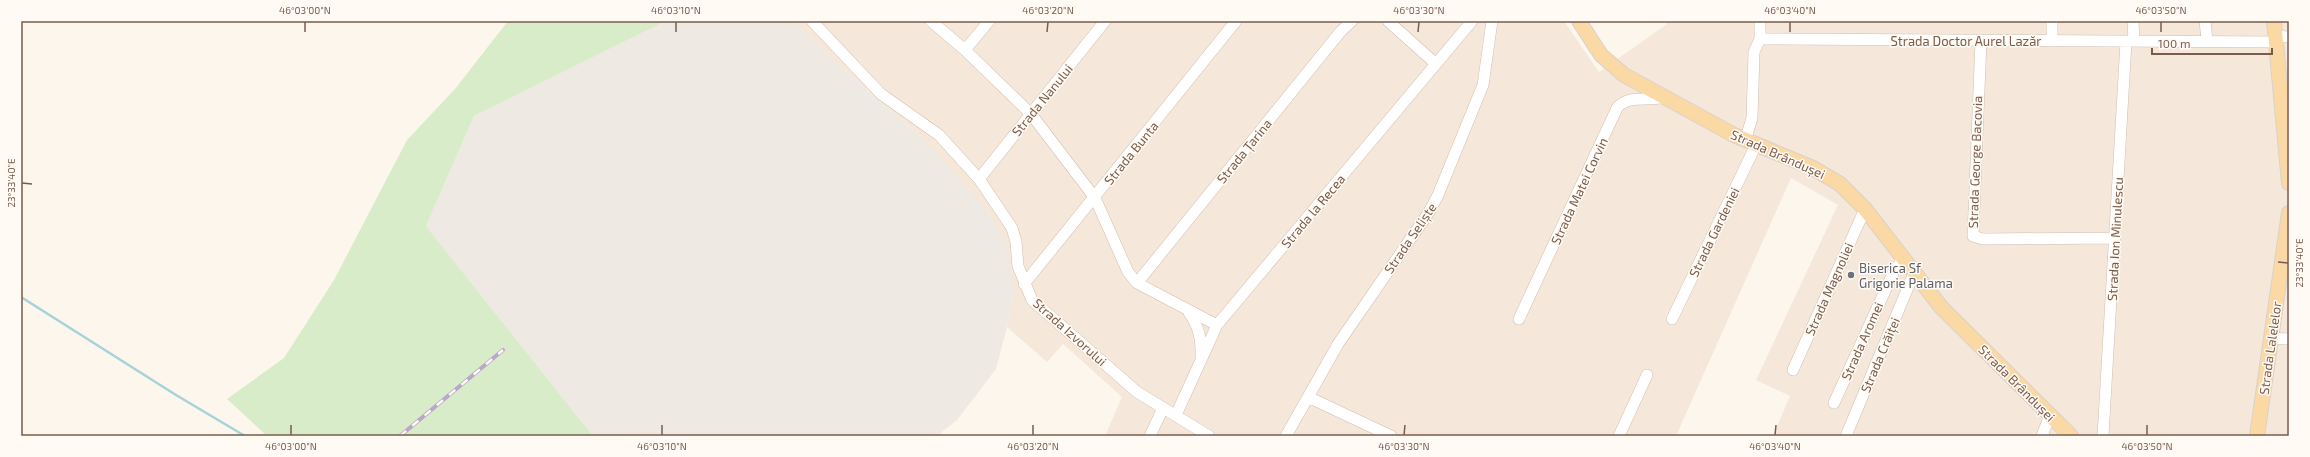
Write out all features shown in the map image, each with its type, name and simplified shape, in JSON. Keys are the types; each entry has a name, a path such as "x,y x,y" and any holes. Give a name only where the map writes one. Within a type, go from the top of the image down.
{"main road":[{"name":"Strada Brândușei","path":"1579,21 1601,55 1624,75 1750,143 1803,163 1828,175 1852,194 1914,273 1958,324 2071,436"},
{"path":"2274,21 2280,38 2289,183"},
{"name":"Strada Lalelelor","path":"2257,436 2289,213"}],"street":[{"name":"Strada Izvorului","path":"812,21 881,94 939,135 979,179 1002,211 1012,228 1016,242 1018,266 1024,284 1032,300 1137,392 1209,436"},
{"path":"932,21 965,50 1031,114 1095,198 1128,272 1137,283 1217,325"},
{"path":"965,50 989,21"},
{"name":"Strada Nanului","path":"979,179 1105,21"},
{"name":"Strada Bunta","path":"1024,284 1095,198 1236,21"},
{"name":"Strada Țarina","path":"1137,283 1341,31 1352,21"},
{"path":"1388,21 1436,64"},
{"name":"Strada la Recea","path":"1176,415 1217,325 1472,21"},
{"name":"Strada Seliște","path":"1286,436 1338,344 1429,212 1438,195 1483,84 1492,21"},
{"path":"1750,143 1754,52 1760,39 1760,21"},
{"path":"2052,21 2052,41"},
{"name":"Strada Ion Minulescu","path":"2103,436 2115,238 2130,42 2133,21"},
{"path":"2206,21 2207,41"},
{"name":"Strada Doctor Aurel Lazăr","path":"1760,39 2130,42 2280,38"},
{"name":"Strada George Bacovia","path":"1981,41 1973,236 1983,239 2115,238"},
{"name":"Strada Matei Corvin","path":"1519,319 1617,108 1622,102 1629,100 1655,100 1664,97"},
{"name":"Strada Gardeniei","path":"1672,319 1750,143"},
{"name":"Strada Magnoliei","path":"1794,370 1865,209"},
{"name":"Strada Aromei","path":"1834,403 1894,271 1903,259"},
{"name":"Strada Crăiței","path":"1846,436 1914,273"},
{"path":"1186,309 1196,323 1200,333 1200,361"},
{"path":"2271,338 2289,339"},
{"path":"1619,436 1647,375"},
{"path":"1308,397 1391,436"},
{"path":"1150,436 1164,408"},
{"path":"2042,436 2050,415"}],"shaded area":[{"path":"666,21 793,21 838,65 921,137 988,212 1009,251 1014,292 1007,327 996,369 957,420 937,436 593,436 426,226 474,116"},
{"path":"793,21 1564,21 1599,72 1667,24 1665,21 2289,21 2289,436 1773,436 1790,396 1756,380 1838,205 1791,178 1676,436 1105,436 1122,397 1063,344 1047,362 1007,327 1014,292 921,137 838,65"}],"green space":[{"path":"508,21 666,21 474,116 426,226 593,436 267,436 227,399 284,358 334,280 407,140 455,89"}],"waterway":[{"path":"21,297 176,395 245,436"}],"railway":[{"path":"400,436 503,350"}],"place":[{"name":"Biserica Sf Grigorie Palama","path":"1851,275"}]}
